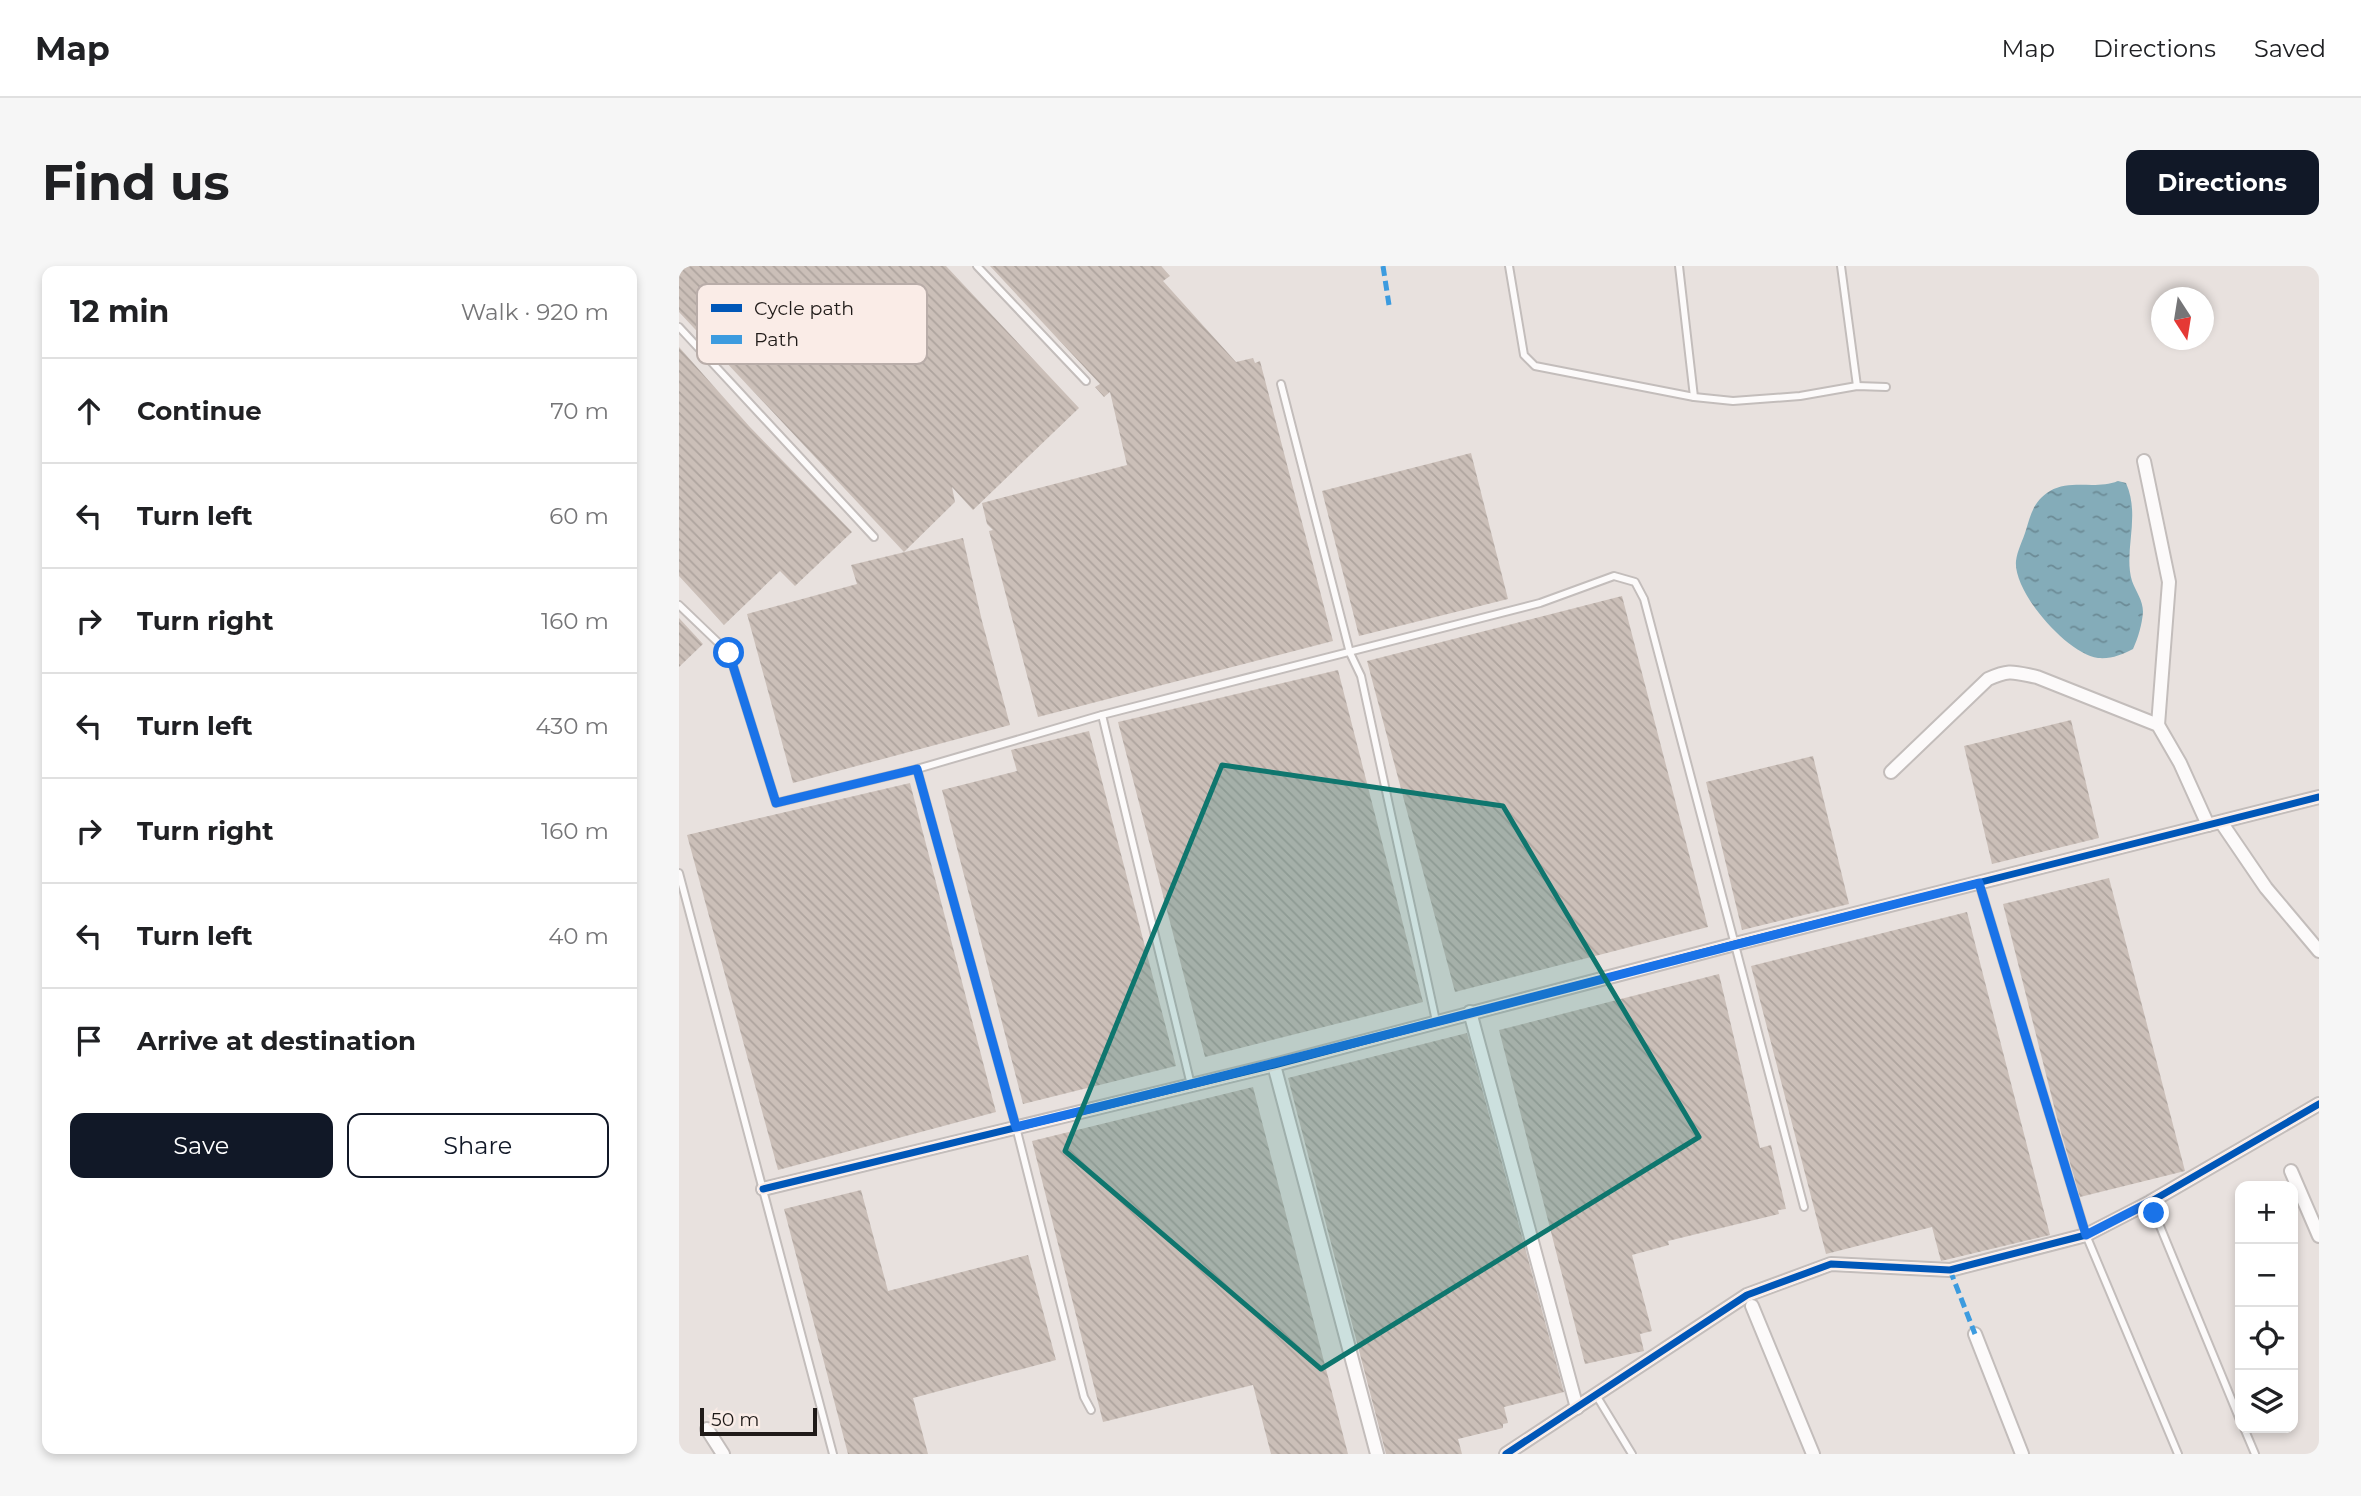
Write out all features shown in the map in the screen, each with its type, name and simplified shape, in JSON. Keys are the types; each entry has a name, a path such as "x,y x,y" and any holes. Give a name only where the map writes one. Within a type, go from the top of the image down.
{"street":[{"path":"2144,461 2169,582 2158,724 2215,824 2266,888 2317,944"},
{"path":"1891,772 1988,679 2006,671 2037,677 2158,724"},
{"path":"763,1189 1273,1065 1735,944 2319,797"},
{"path":"1470,1012 1577,1408"},
{"path":"1273,1065 1377,1454"},
{"path":"1506,1454 1747,1295 1831,1264 1951,1270 2086,1235 2150,1202 2319,1104"},
{"path":"2291,1171 2319,1236"},
{"path":"1752,1306 1813,1454"},
{"path":"1975,1335 2022,1454"},
{"path":"707,1429 723,1454"}],"lane":[{"path":"977,266 1086,381"},
{"path":"1509,266 1524,355 1535,366 1694,397 1733,401 1800,396 1857,386 1886,387"},
{"path":"1679,266 1694,397"},
{"path":"1841,266 1857,386"},
{"path":"679,327 697,346"},
{"path":"713,364 874,537"},
{"path":"1281,384 1350,653 1361,676 1436,1021"},
{"path":"679,605 729,653 776,803 917,769 1103,715 1540,603 1614,576 1635,582 1644,599 1804,1207"},
{"path":"1103,715 1191,1085"},
{"path":"917,769 1016,1127 1084,1397 1091,1410"},
{"path":"679,873 834,1454"},
{"path":"1979,883 2086,1235 2178,1454"},
{"path":"2150,1202 2235,1408"},
{"path":"1596,1395 1632,1454"},
{"path":"2246,1433 2255,1454"}],"highlighted area":[{"path":"1222,765 1503,806 1699,1137 1321,1369 1065,1151"}],"water":[{"path":"2118,481 2126,483 2130,496 2130,570 2143,612 2133,649 2116,656 2098,658 2072,646 2044,620 2023,589 2017,574 2016,561 2032,513 2037,503 2050,491 2058,487 2101,485"}],"building":[{"path":"679,266 946,266 1079,408 973,510 952,487 955,502 904,552 728,364 927,364 927,284 697,284 697,331 679,312"},
{"path":"990,266 1161,266 1170,276 1163,281 1236,362 1253,358 1255,363 1260,361 1333,641 1038,717 989,531 993,530 987,524 982,503 1127,465 1110,392 1104,397 1095,387 1100,384"},
{"path":"679,347 749,426 852,532 795,586 780,571 724,625 679,576"},
{"path":"1471,453 1508,599 1359,636 1322,491"},
{"path":"963,538 1010,725 793,783 747,614 857,584 851,565"},
{"path":"1622,596 1708,927 1455,992 1367,661"},
{"path":"679,618 703,644 679,667"},
{"path":"1338,670 1423,1002 1205,1057 1118,722"},
{"path":"2071,720 2099,838 1992,864 1964,746"},
{"path":"1089,731 1176,1066 1023,1104 942,790 1017,771 1011,750"},
{"path":"1813,756 1849,904 1742,930 1706,782"},
{"path":"910,783 996,1112 778,1170 687,835"},
{"path":"2109,878 2185,1171 2080,1197 2058,1122 2003,904"},
{"path":"1967,912 2050,1235 1941,1261 1932,1227 1826,1254 1751,966"},
{"path":"1719,974 1760,1148 1771,1145 1786,1209 1778,1210 1779,1214 1668,1241 1669,1245 1632,1255 1652,1331 1640,1334 1644,1351 1585,1364 1499,1030"},
{"path":"1467,1033 1564,1392 1504,1407 1508,1423 1503,1424 1503,1428 1458,1439 1462,1454 1386,1454 1288,1078"},
{"path":"1253,1087 1348,1454 1271,1454 1253,1385 1103,1422 1032,1141"},
{"path":"861,1190 888,1291 1028,1255 1056,1360 913,1398 928,1454 848,1454 784,1209"}],"marked path":[{"path":"1383,266 1389,305"},
{"path":"1950,1270 1975,1334"}],"cycle path":[{"path":"763,1189 1274,1065 1735,944 2319,797"},
{"path":"1506,1454 1747,1295 1831,1264 1950,1270 2086,1235 2150,1202 2319,1104"}],"route":[{"path":"729,653 776,803 917,769 1016,1127 1273,1065 1979,883 2086,1235 2150,1202 2154,1213"}]}
